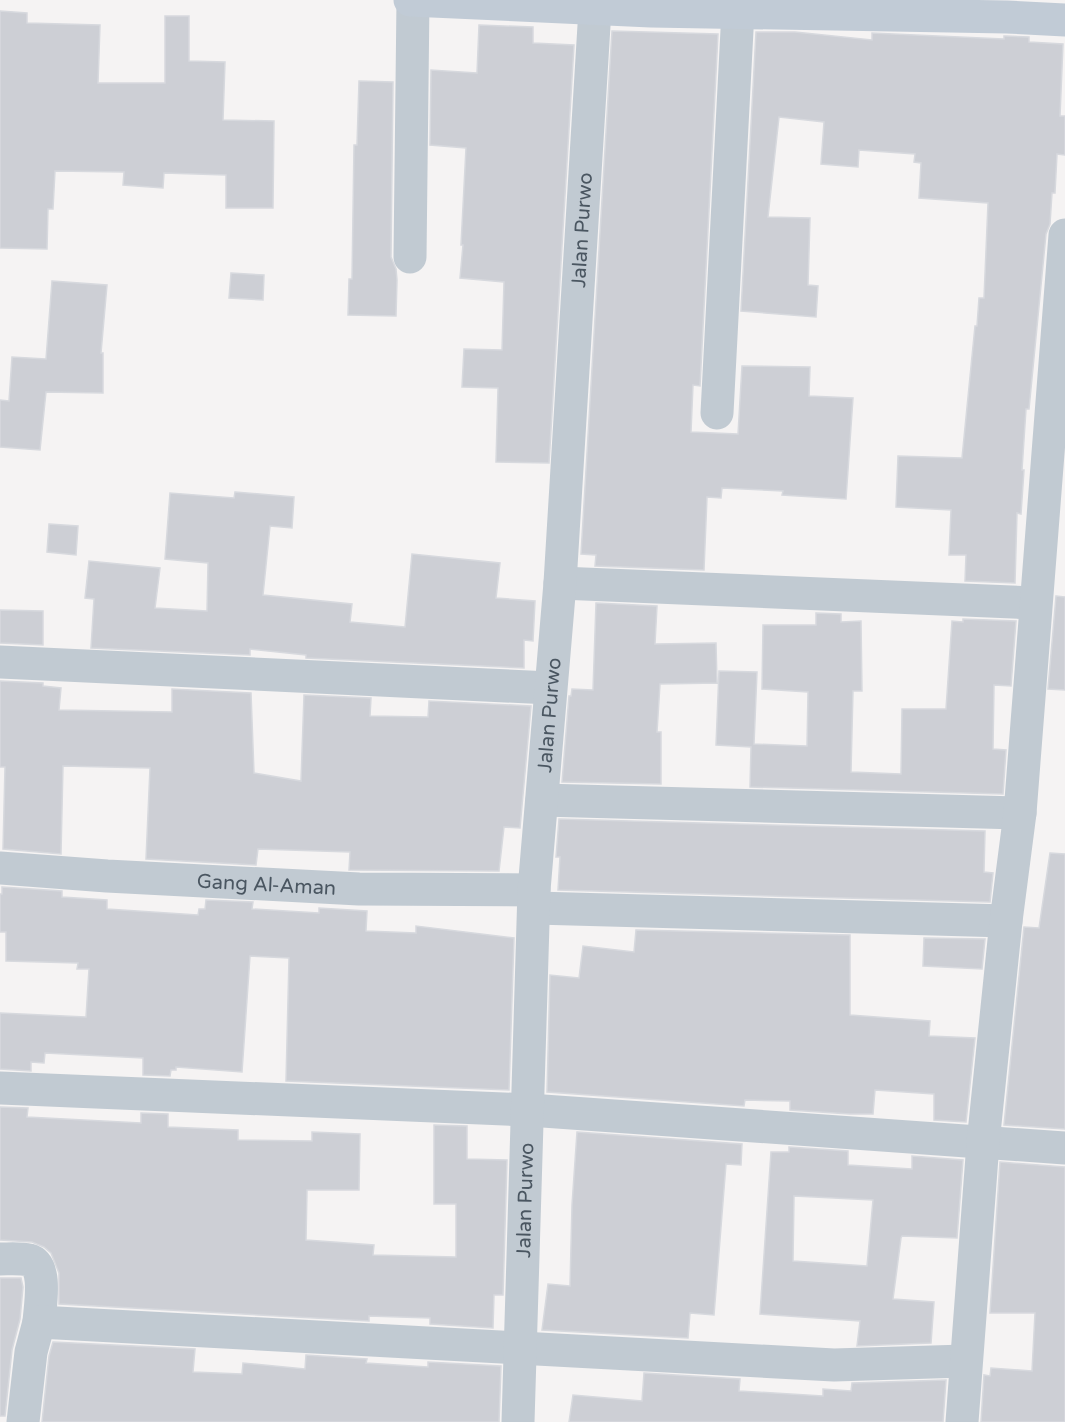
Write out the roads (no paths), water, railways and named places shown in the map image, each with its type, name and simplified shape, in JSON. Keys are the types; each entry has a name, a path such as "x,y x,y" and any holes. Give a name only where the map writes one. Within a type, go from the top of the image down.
{"street":[{"path":"410,257 412,0 595,9 651,6 738,11 1007,8 1065,20"},
{"name":"Jalan Purwo","path":"518,1422 534,899 560,583 595,9"},
{"path":"717,413 738,11"},
{"path":"962,1422 983,1143 1006,921 1020,813 1065,235"},
{"path":"560,583 1035,603"},
{"path":"0,662 550,688"},
{"path":"542,800 1020,813"},
{"name":"Gang Al-Aman","path":"0,868 534,899 1006,921"},
{"path":"0,1088 529,1110 1065,1148"},
{"path":"0,1259 30,1260 37,1264 41,1273 39,1322 31,1352 22,1422"},
{"path":"39,1322 834,1365 965,1361"}]}
